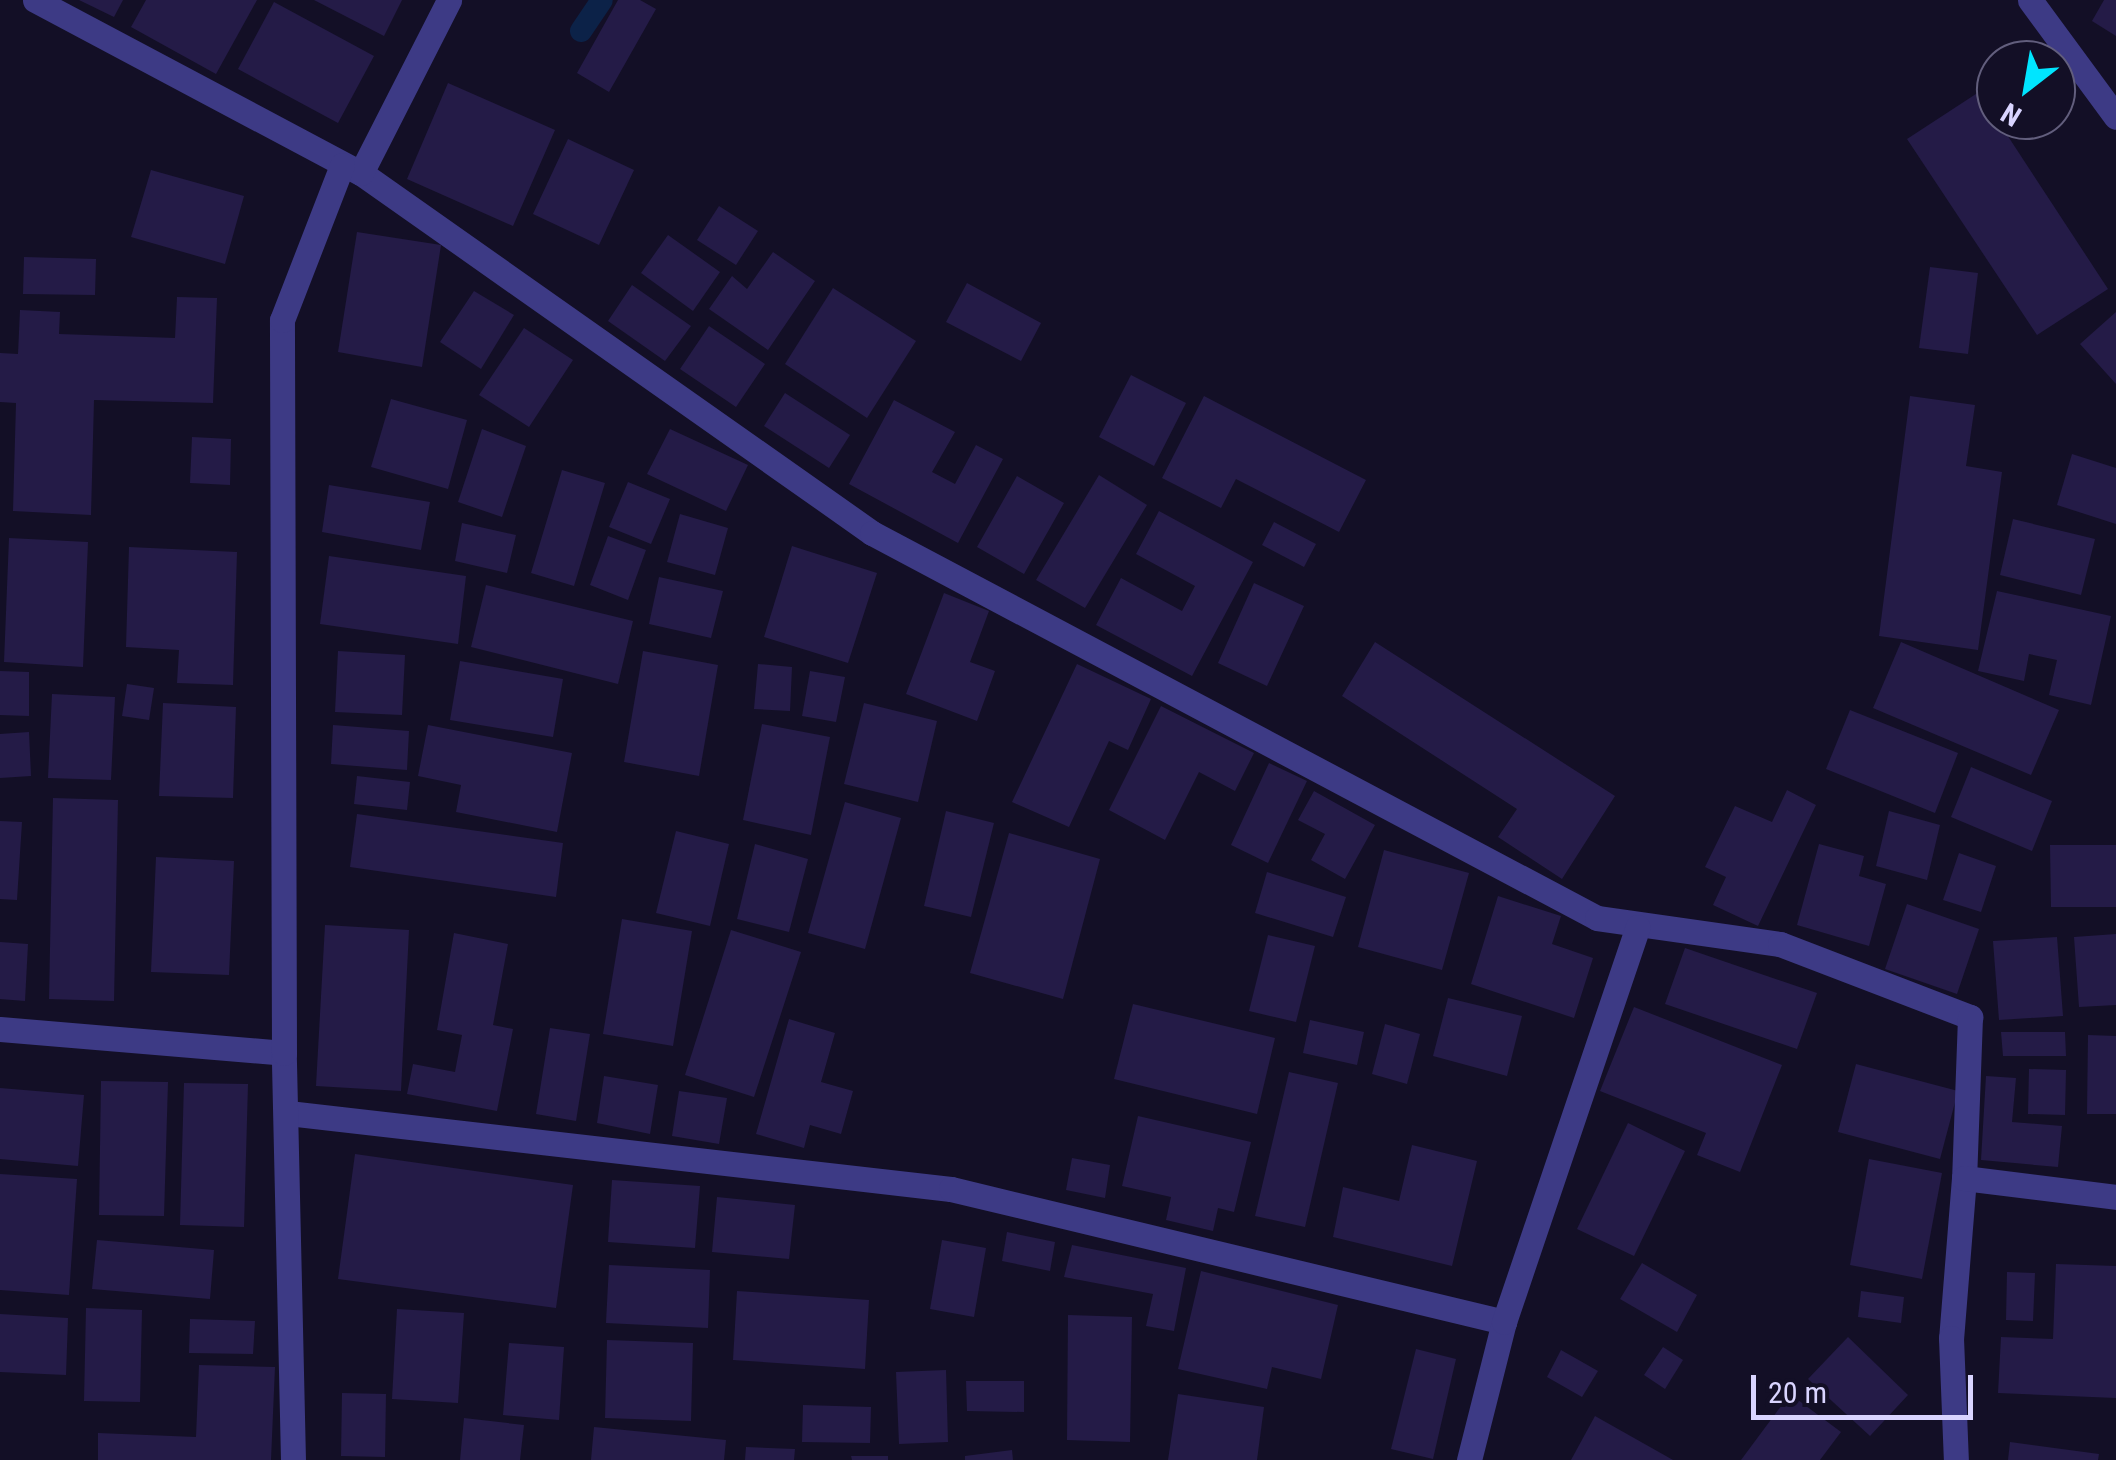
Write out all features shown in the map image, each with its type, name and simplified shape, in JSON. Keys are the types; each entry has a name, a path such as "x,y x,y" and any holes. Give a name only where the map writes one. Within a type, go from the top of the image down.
{"street":[{"path":"35,0 351,169 872,533 1597,918 1638,927 1780,944 1970,1017 1964,1178 1951,1338 1956,1460"},
{"path":"293,1460 284,1053 282,320 351,169 449,0"},
{"path":"2030,0 2116,117"},
{"path":"1469,1460 1504,1322 1638,927"},
{"path":"0,1029 284,1053"},
{"path":"288,1113 951,1188 1504,1322"},
{"path":"1964,1178 2116,1198"}],"building":[{"path":"79,0 123,0 114,17"},
{"path":"146,0 257,0 216,74 131,27"},
{"path":"314,0 402,0 384,36"},
{"path":"618,0 640,0 656,9 609,92 577,73"},
{"path":"2104,0 2116,0 2116,36 2092,21"},
{"path":"274,2 374,56 338,123 238,69"},
{"path":"448,83 555,130 513,226 407,179"},
{"path":"1976,94 1976,140 2010,140 2108,289 2037,335 1907,139"},
{"path":"568,139 634,170 599,245 533,214"},
{"path":"151,170 244,196 225,264 131,237"},
{"path":"719,206 758,231 736,265 697,240"},
{"path":"357,232 441,245 422,367 338,352"},
{"path":"668,235 720,272 693,311 641,273"},
{"path":"773,252 815,281 768,350 709,309 732,276 747,289"},
{"path":"24,257 96,259 95,295 23,294"},
{"path":"1930,267 1978,273 1968,354 1919,348"},
{"path":"967,283 1041,323 1021,361 946,322"},
{"path":"632,285 691,326 665,361 608,321"},
{"path":"833,288 916,341 867,418 785,364"},
{"path":"474,291 514,315 481,369 440,342"},
{"path":"177,297 217,298 213,403 94,400 91,515 13,511 16,403 0,402 0,353 18,354 20,310 60,312 59,334 175,338"},
{"path":"2116,312 2116,384 2080,344"},
{"path":"709,326 765,364 736,407 680,369"},
{"path":"524,328 573,360 529,427 479,395"},
{"path":"1131,375 1186,403 1154,466 1099,437"},
{"path":"785,393 850,435 829,468 764,426"},
{"path":"1204,396 1366,480 1339,532 1236,479 1221,508 1162,478"},
{"path":"1910,396 1975,405 1966,466 2002,472 1978,650 1879,636"},
{"path":"391,399 467,420 448,489 371,467"},
{"path":"894,400 955,432 932,472 955,484 976,445 1003,459 958,543 849,484"},
{"path":"482,429 526,446 502,517 458,502"},
{"path":"670,429 748,465 726,511 647,474"},
{"path":"192,437 231,439 230,485 190,483"},
{"path":"2072,454 2116,468 2116,524 2057,505"},
{"path":"562,470 605,483 574,586 531,573"},
{"path":"1099,475 1147,505 1085,608 1036,580"},
{"path":"1017,476 1064,503 1024,574 977,547"},
{"path":"628,482 670,499 651,544 609,527"},
{"path":"329,485 430,502 421,550 322,532"},
{"path":"1159,511 1253,562 1192,676 1096,625 1121,578 1182,611 1195,586 1136,554"},
{"path":"680,514 728,528 715,575 667,562"},
{"path":"2013,519 2095,539 2081,595 2000,575"},
{"path":"1274,522 1316,544 1304,567 1262,545"},
{"path":"462,523 516,535 507,573 455,561"},
{"path":"608,536 646,550 628,600 590,585"},
{"path":"9,538 88,542 83,667 4,662"},
{"path":"792,546 877,573 848,663 764,637"},
{"path":"129,547 237,552 233,685 177,683 179,650 126,647"},
{"path":"329,556 466,576 458,644 320,624"},
{"path":"659,577 723,591 711,638 649,624"},
{"path":"1254,583 1304,606 1267,686 1218,663"},
{"path":"486,585 633,621 618,684 471,647"},
{"path":"1997,591 2111,616 2091,705 2049,695 2057,660 2029,654 2024,681 1978,671"},
{"path":"944,593 989,611 970,662 995,671 977,721 906,694"},
{"path":"1375,642 1615,796 1562,879 1498,837 1517,809 1342,696"},
{"path":"1901,642 2059,710 2031,775 1873,708"},
{"path":"338,651 405,655 402,715 335,712"},
{"path":"643,651 718,665 699,776 624,762"},
{"path":"460,661 563,679 553,737 450,720"},
{"path":"758,664 792,667 790,711 754,709"},
{"path":"1077,664 1151,699 1128,750 1109,741 1069,827 1012,802"},
{"path":"0,671 29,672 29,716 0,715"},
{"path":"810,671 845,677 836,722 802,716"},
{"path":"127,684 154,688 149,720 122,716"},
{"path":"52,694 115,697 111,780 48,778"},
{"path":"163,703 236,707 233,798 159,796"},
{"path":"864,703 937,721 918,802 844,784"},
{"path":"1161,706 1254,753 1235,791 1199,772 1165,840 1109,810"},
{"path":"1850,710 1958,753 1935,813 1826,769"},
{"path":"762,724 830,737 811,835 743,820"},
{"path":"333,725 409,731 407,770 331,764"},
{"path":"428,725 572,753 557,832 456,812 461,785 418,776"},
{"path":"29,732 31,776 0,778 0,734"},
{"path":"1269,763 1307,781 1268,863 1231,845"},
{"path":"1971,767 2052,801 2032,851 1951,817"},
{"path":"357,776 410,782 407,810 354,804"},
{"path":"1787,790 1816,805 1758,926 1713,905 1726,877 1705,867 1735,806 1772,822"},
{"path":"1314,791 1375,825 1345,879 1311,860 1325,834 1298,820"},
{"path":"53,798 118,800 114,1001 49,999"},
{"path":"845,802 901,818 865,949 808,933"},
{"path":"946,811 994,823 971,917 924,906"},
{"path":"1889,811 1940,825 1927,880 1876,866"},
{"path":"357,814 563,843 556,897 350,867"},
{"path":"0,821 22,822 17,900 0,899"},
{"path":"676,831 729,844 710,926 656,913"},
{"path":"1009,833 1100,859 1063,999 970,973"},
{"path":"755,844 808,859 789,932 737,919"},
{"path":"1819,844 1864,856 1859,876 1886,884 1869,946 1797,925"},
{"path":"2050,845 2116,845 2116,907 2051,907"},
{"path":"1384,850 1469,873 1442,970 1358,947"},
{"path":"1959,853 1996,866 1981,912 1943,900"},
{"path":"156,857 234,861 229,975 151,972"},
{"path":"1267,872 1346,897 1333,937 1255,913"},
{"path":"1498,896 1561,916 1552,944 1593,958 1574,1018 1471,984"},
{"path":"1907,904 1979,929 1957,994 1885,969"},
{"path":"622,919 692,931 673,1046 603,1034"},
{"path":"325,925 409,930 401,1091 316,1086"},
{"path":"731,930 801,952 754,1097 685,1075"},
{"path":"454,933 508,944 493,1025 513,1029 497,1111 407,1094 413,1064 455,1072 462,1035 437,1030"},
{"path":"2116,934 2116,1005 2079,1007 2074,937"},
{"path":"1268,935 1315,946 1296,1022 1249,1011"},
{"path":"2057,937 2063,1016 1999,1020 1993,941"},
{"path":"0,942 28,944 25,1001 0,999"},
{"path":"1685,948 1817,993 1797,1049 1665,1004"},
{"path":"1448,998 1522,1016 1507,1076 1433,1056"},
{"path":"1133,1004 1275,1038 1257,1114 1114,1079"},
{"path":"1634,1007 1782,1065 1740,1172 1697,1155 1706,1133 1600,1091"},
{"path":"789,1019 835,1033 821,1082 853,1091 841,1134 810,1125 804,1148 756,1134"},
{"path":"1310,1020 1364,1032 1357,1065 1303,1053"},
{"path":"1385,1024 1420,1034 1407,1084 1372,1074"},
{"path":"550,1028 590,1034 576,1121 536,1114"},
{"path":"2001,1032 2065,1032 2066,1056 2003,1056"},
{"path":"2088,1035 2116,1036 2116,1114 2087,1114"},
{"path":"1856,1064 1958,1091 1940,1159 1838,1132"},
{"path":"2029,1069 2066,1070 2065,1115 2028,1114"},
{"path":"1289,1072 1338,1083 1305,1227 1255,1216"},
{"path":"604,1076 658,1085 650,1134 597,1123"},
{"path":"1986,1076 2016,1078 2012,1122 2062,1126 2058,1167 1981,1160"},
{"path":"101,1081 168,1082 164,1216 99,1215"},
{"path":"184,1083 248,1084 244,1227 180,1225"},
{"path":"0,1088 84,1095 78,1166 0,1159"},
{"path":"679,1091 727,1098 719,1144 672,1136"},
{"path":"1138,1116 1251,1142 1234,1212 1218,1208 1213,1231 1166,1220 1171,1197 1122,1186"},
{"path":"1628,1123 1685,1151 1634,1256 1577,1229"},
{"path":"1412,1145 1477,1161 1452,1266 1333,1237 1343,1187 1399,1201"},
{"path":"355,1154 573,1185 556,1308 338,1279"},
{"path":"1072,1158 1110,1165 1105,1198 1066,1190"},
{"path":"1869,1159 1942,1173 1922,1279 1850,1265"},
{"path":"0,1174 77,1179 69,1295 0,1290"},
{"path":"612,1180 700,1186 695,1248 608,1242"},
{"path":"717,1197 795,1205 789,1259 712,1252"},
{"path":"1007,1232 1055,1242 1050,1271 1002,1261"},
{"path":"97,1240 214,1250 210,1299 92,1289"},
{"path":"942,1240 986,1248 974,1317 930,1309"},
{"path":"1072,1245 1186,1268 1174,1331 1146,1326 1153,1294 1064,1277"},
{"path":"1642,1263 1697,1295 1677,1332 1620,1299"},
{"path":"2056,1264 2116,1266 2116,1398 1998,1393 2001,1337 2053,1339"},
{"path":"609,1265 710,1270 708,1328 606,1323"},
{"path":"1201,1271 1338,1305 1321,1379 1272,1367 1267,1389 1178,1369"},
{"path":"2007,1272 2035,1273 2033,1321 2006,1320"},
{"path":"737,1291 869,1300 865,1369 733,1360"},
{"path":"1861,1291 1904,1297 1901,1323 1858,1317"},
{"path":"86,1308 142,1310 140,1402 84,1401"},
{"path":"397,1309 464,1313 458,1403 392,1399"},
{"path":"0,1314 68,1318 66,1375 0,1372"},
{"path":"1068,1315 1132,1317 1130,1442 1067,1440"},
{"path":"190,1319 255,1321 253,1354 189,1353"},
{"path":"1848,1337 1908,1395 1870,1436 1808,1379"},
{"path":"607,1340 693,1343 691,1421 605,1418"},
{"path":"509,1343 564,1347 559,1420 503,1415"},
{"path":"1663,1347 1683,1360 1665,1389 1644,1375"},
{"path":"1416,1349 1456,1359 1433,1459 1391,1449"},
{"path":"1561,1350 1598,1371 1582,1397 1547,1377"},
{"path":"199,1365 275,1367 271,1460 98,1460 98,1433 196,1437"},
{"path":"946,1370 948,1442 899,1444 896,1372"},
{"path":"966,1381 1024,1381 1024,1412 967,1411"},
{"path":"342,1393 386,1394 385,1457 341,1456"},
{"path":"1178,1394 1264,1407 1257,1460 1168,1460"},
{"path":"1790,1394 1841,1432 1820,1460 1741,1460"},
{"path":"803,1405 871,1407 870,1443 802,1442"},
{"path":"1595,1416 1673,1460 1571,1460"},
{"path":"464,1418 524,1425 520,1460 460,1460"},
{"path":"594,1427 726,1440 724,1460 591,1460"},
{"path":"2010,1442 2099,1454 2098,1460 2008,1460"},
{"path":"746,1447 795,1449 794,1460 745,1460"},
{"path":"1012,1450 1013,1460 965,1460 965,1456"},
{"path":"851,1456 888,1456 888,1460 852,1460"}],"waterway":[{"path":"581,31 602,0"}]}
